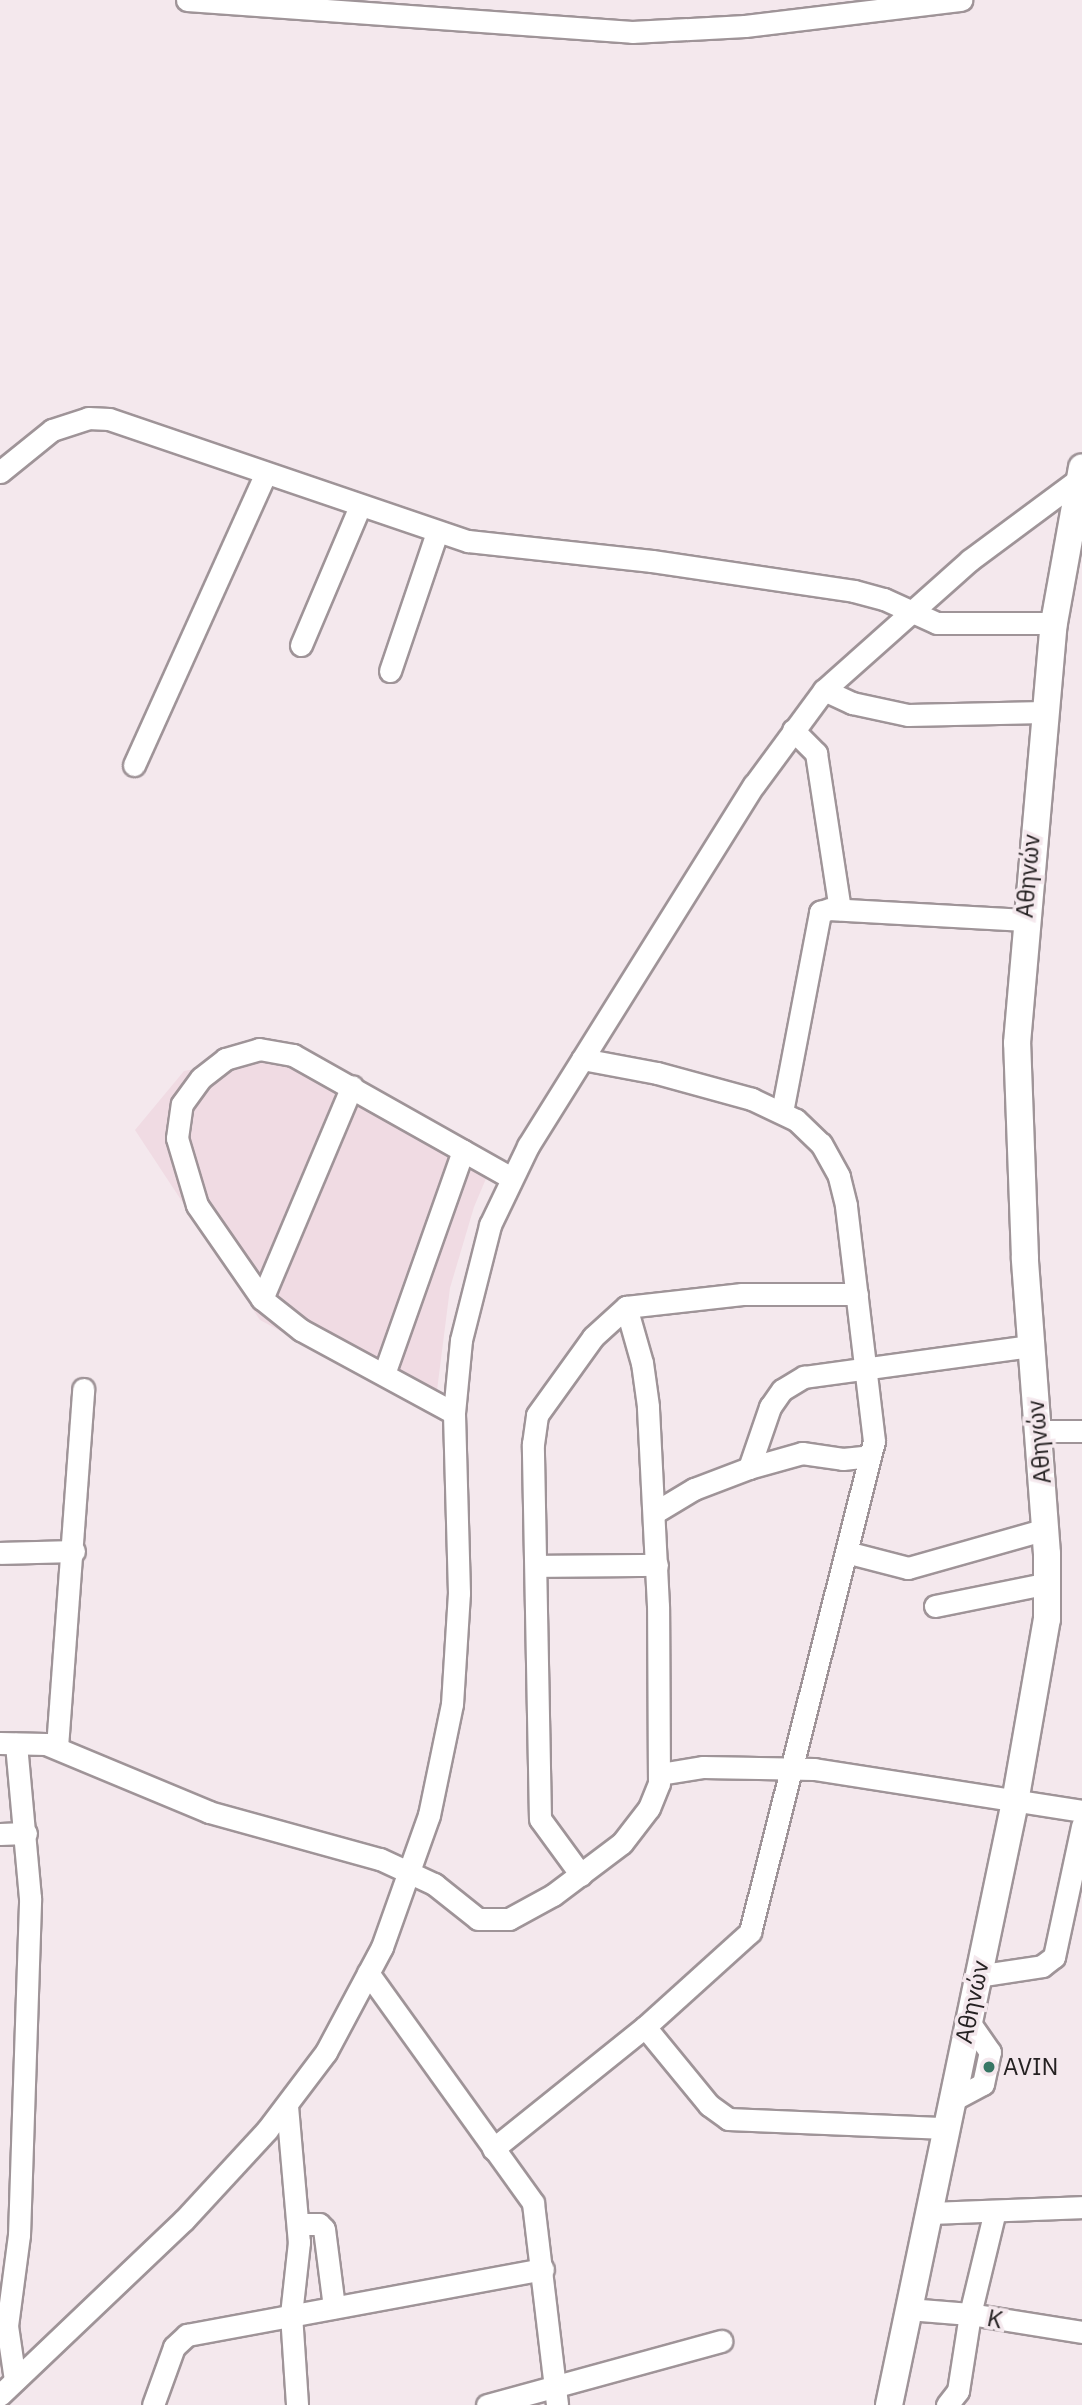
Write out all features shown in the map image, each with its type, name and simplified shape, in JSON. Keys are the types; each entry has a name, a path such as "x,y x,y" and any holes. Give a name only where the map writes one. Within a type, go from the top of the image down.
{"main road":[{"name":"Αθηνών","path":"889,2405 1015,1802 1044,1640 1049,1583 1031,1346 1017,1043 1024,920 1044,712 1055,623 1081,474"}],"street":[{"path":"187,0 632,32 820,8 961,0"},
{"path":"0,472 52,430 88,418 128,423 360,506 438,532 491,545 652,561 854,591 884,599 908,612 949,625 1055,623"},
{"path":"134,765 266,473"},
{"path":"0,2395 184,2220 287,2106 339,2031 368,1973 410,1871 443,1759 455,1676 459,1593 454,1413 461,1340 474,1278 511,1178 582,1059 793,730 824,690 908,612 1081,474"},
{"path":"301,645 360,506"},
{"path":"390,671 438,532"},
{"path":"824,690 852,703 908,715 1044,712"},
{"path":"793,730 816,753 840,909"},
{"path":"782,1112 817,919 823,910 1024,920"},
{"path":"454,1413 300,1330 262,1298 197,1205 177,1138 182,1104 201,1078 225,1059 259,1049 293,1055 511,1178"},
{"path":"493,2149 645,2027 750,1932 870,1456 875,1425 846,1205 835,1167 811,1132 782,1112 715,1088 582,1059"},
{"path":"262,1298 352,1086"},
{"path":"384,1374 463,1151"},
{"path":"581,1875 540,1819 534,1422 567,1370 607,1322 626,1307 742,1294 857,1294"},
{"path":"15,2379 7,2326 19,2235 20,2109 30,1933 26,1833 8,1743 57,1747 199,1809 410,1871 442,1889 472,1916 491,1922 524,1912 581,1875 618,1846 643,1817 658,1790 660,1774 657,1566 646,1385 626,1307"},
{"path":"749,1468 761,1427 782,1390 811,1375 1031,1346"},
{"path":"57,1747 74,1551 83,1389"},
{"path":"1038,1431 1082,1431"},
{"path":"654,1513 694,1489 749,1468 802,1453 843,1459 870,1456"},
{"path":"846,1552 908,1568 1046,1529"},
{"path":"0,1553 74,1551"},
{"path":"536,1566 657,1566"},
{"path":"934,1606 1049,1583"},
{"path":"660,1774 703,1767 790,1767 1082,1811"},
{"path":"977,1976 1042,1966 1054,1957 1079,1859 1082,1826"},
{"path":"0,1834 26,1833"},
{"path":"368,1973 533,2203 557,2396"},
{"path":"645,2027 709,2105 728,2119 946,2128"},
{"path":"287,2106 299,2224 291,2314 297,2405"},
{"path":"928,2213 1082,2207"},
{"path":"947,2405 958,2391 970,2314 995,2211"},
{"path":"299,2224 324,2229 334,2307"},
{"path":"153,2405 174,2347 187,2335 543,2269"},
{"name":"Κ","path":"908,2309 970,2314 1082,2332"},
{"path":"486,2405 557,2396 721,2342"}],"shaded area":[{"path":"270,1038 367,1100 496,1155 474,1207 450,1288 434,1414 260,1320 135,1130 184,1071 216,1065"}],"place":[{"name":"AVIN","path":"989,2067"}]}
